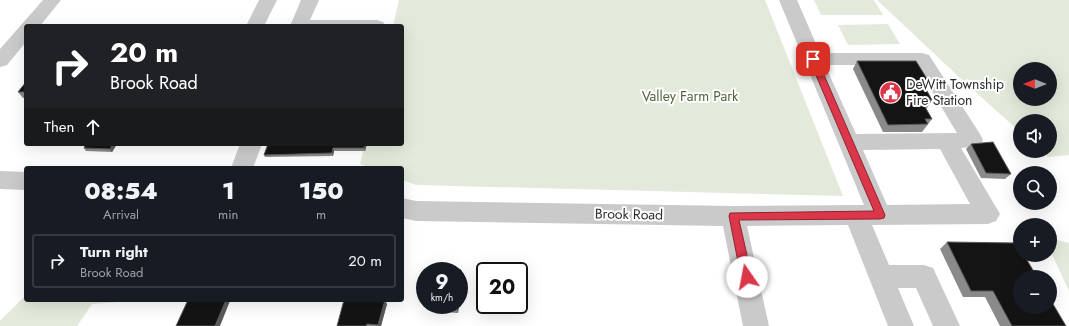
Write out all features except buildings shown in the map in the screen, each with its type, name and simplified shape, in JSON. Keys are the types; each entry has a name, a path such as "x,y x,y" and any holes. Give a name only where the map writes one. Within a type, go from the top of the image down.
{"street":[{"path":"32,24 52,0"},
{"path":"256,24 268,0"},
{"path":"300,24 310,0"},
{"path":"788,0 880,215"},
{"path":"0,61 24,32"},
{"path":"813,59 922,59 972,140 850,142"},
{"name":"Brook Road","path":"404,208 416,211 733,216 988,214 946,141"},
{"path":"243,166 250,146"},
{"path":"0,180 24,180"},
{"path":"856,215 901,326"},
{"path":"733,216 756,326"},
{"path":"880,277 924,276 947,326"}],"green space":[{"name":"Valley Farm Park","path":"399,0 765,0 843,196 416,185 404,181 404,166 366,166 360,164 364,146 404,146 404,24 393,24"},
{"path":"814,0 874,0 883,15 821,15"},
{"path":"877,0 1069,0 1069,155 1057,156 1057,114 1013,114 1013,126"},
{"path":"888,24 900,44 848,45 838,25"},
{"path":"1057,240 1069,243 1069,291 1056,262 1057,262"},
{"path":"24,297 24,302 118,302 92,304 77,326 0,326 0,321"}],"place":[{"name":"DeWitt Township Fire Station","path":"891,92"}],"route":[{"path":"747,277 733,216 880,215 850,142 813,59"}]}
